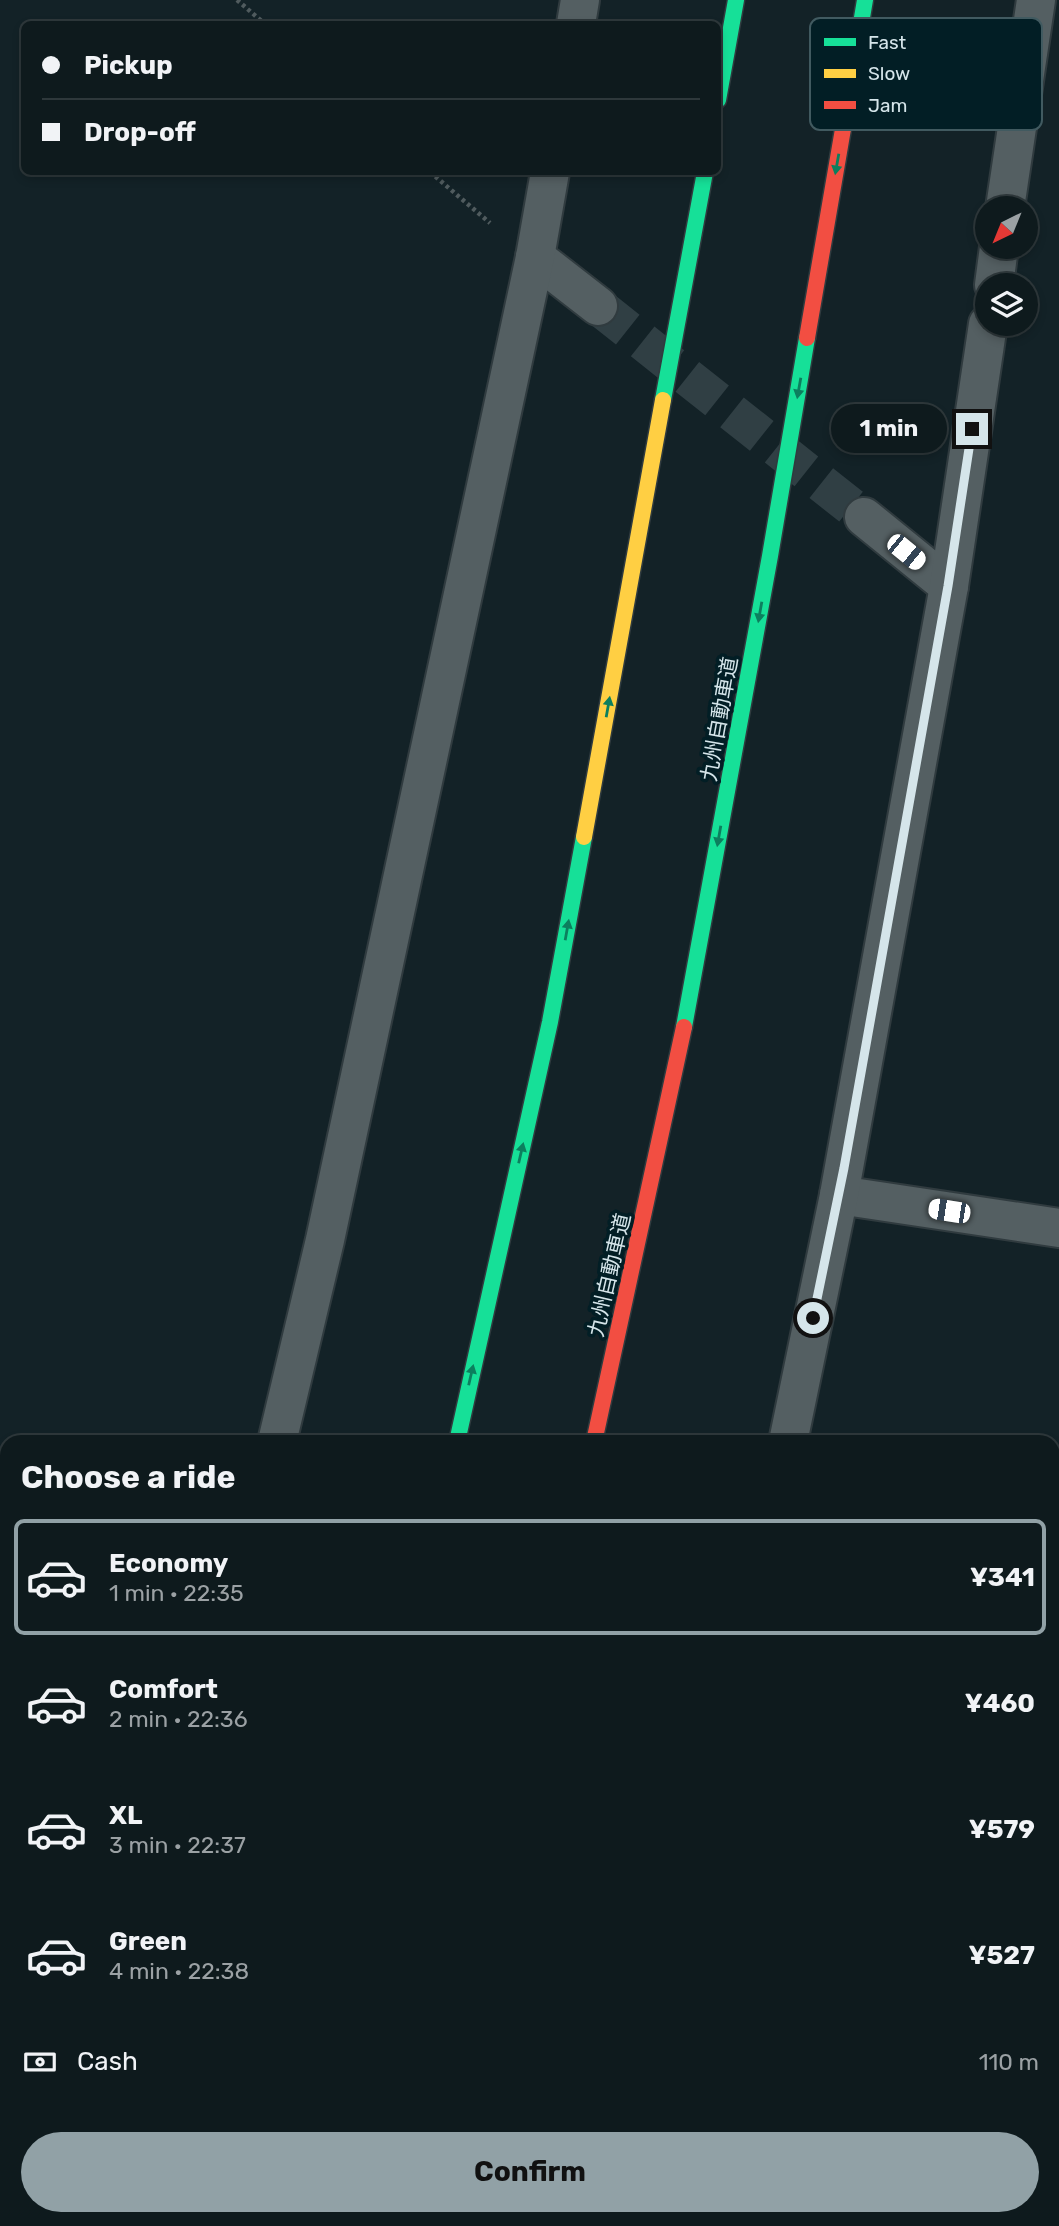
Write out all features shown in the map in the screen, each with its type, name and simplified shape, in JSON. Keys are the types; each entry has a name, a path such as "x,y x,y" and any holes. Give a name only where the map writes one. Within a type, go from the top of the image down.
{"highway":[{"path":"721,83 736,0"},
{"name":"九州自動車道","path":"862,18 865,0"},
{"name":"九州自動車道","path":"596,1435 680,1051 770,556 843,130"},
{"path":"459,1435 550,1022 704,175"}],"street":[{"path":"576,21 580,0"},
{"path":"1033,18 1036,0"},
{"path":"1007,196 1017,130"},
{"path":"279,1435 325,1240 536,257 550,175"},
{"path":"536,257 598,306"},
{"path":"789,1435 839,1195 948,586 986,336"},
{"path":"864,517 948,586"},
{"path":"839,1195 1059,1228"}],"path":[{"path":"237,0 262,21"},
{"path":"433,175 474,211 536,257"}],"tunnel":[{"path":"598,306 864,517"}],"traffic: fast":[{"path":"721,83 736,0"},
{"path":"862,18 865,0"},
{"path":"663,400 704,175"},
{"path":"684,1027 807,338"},
{"path":"459,1435 550,1022 584,837"}],"traffic: slow":[{"path":"584,837 663,400"}],"traffic: jam":[{"path":"807,338 843,130"},
{"path":"596,1435 684,1027"}],"route":[{"path":"813,1318 844,1168 948,586 972,429"}]}
